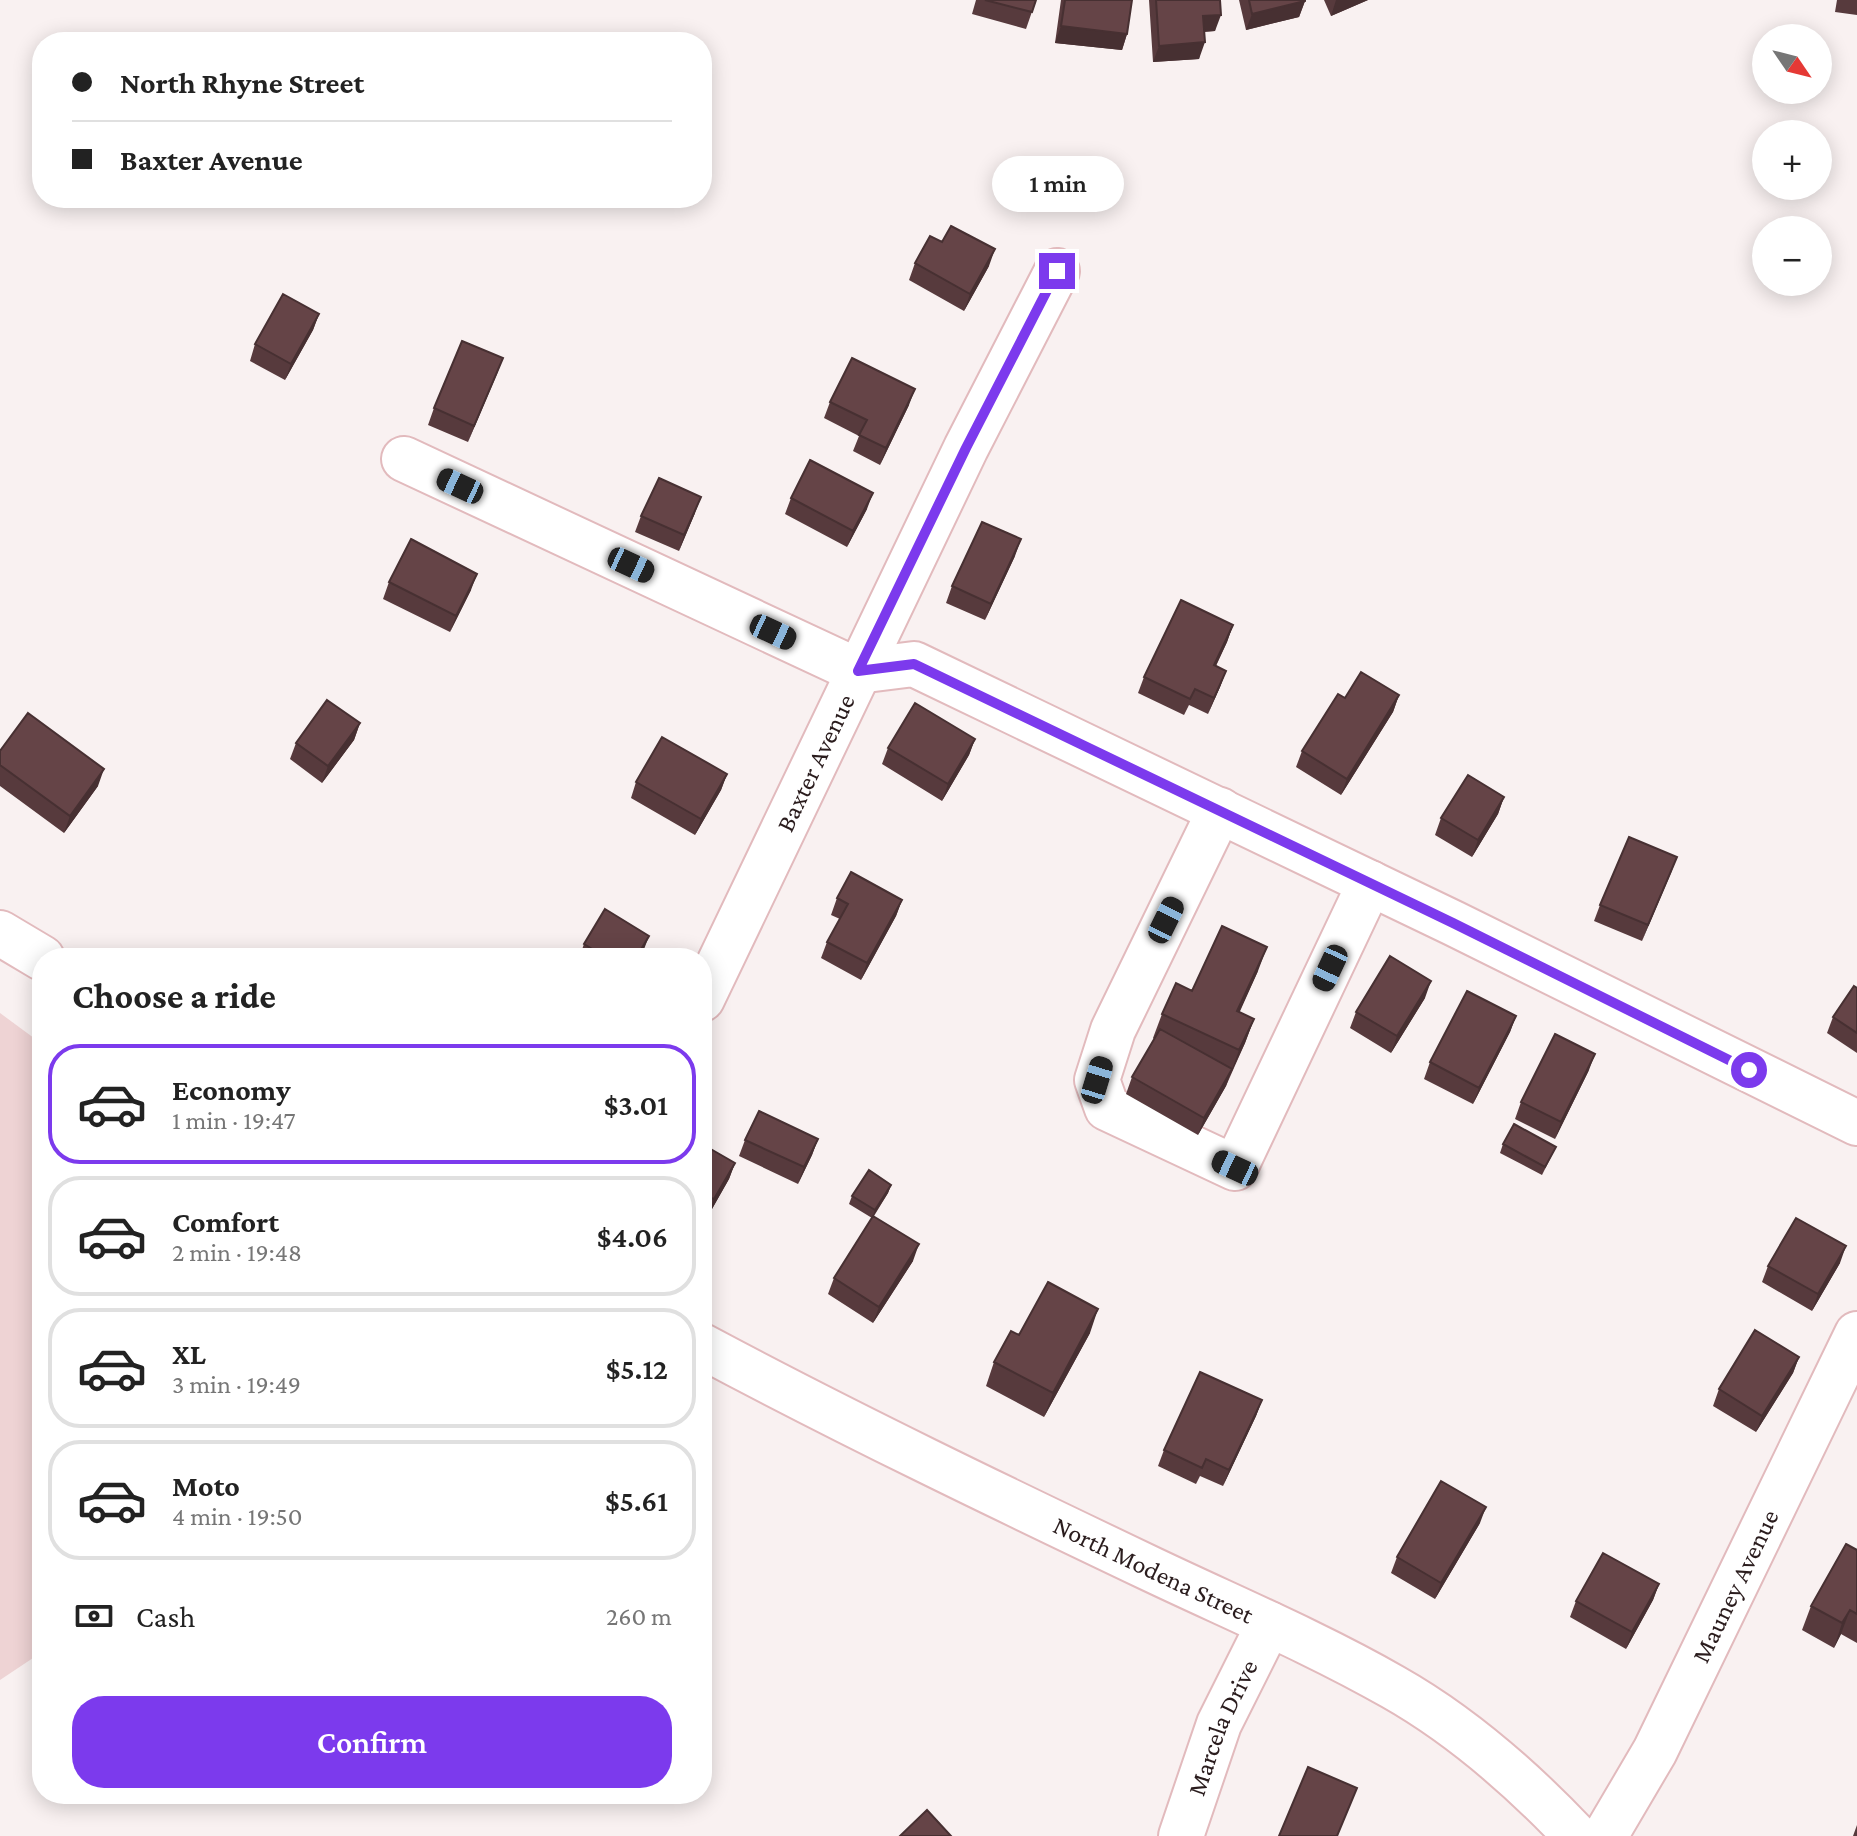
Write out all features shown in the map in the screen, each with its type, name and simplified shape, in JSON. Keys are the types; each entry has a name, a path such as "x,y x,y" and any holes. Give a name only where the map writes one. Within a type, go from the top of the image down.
{"street":[{"name":"Baxter Avenue","path":"712,978 966,448 1057,271"},
{"path":"404,459 858,671 914,664 1370,883 1857,1123"},
{"path":"1220,810 1113,1030 1097,1080 1107,1108 1235,1168 1370,883"},
{"path":"0,933 32,952"},
{"name":"Mauney Avenue","path":"1605,1836 1655,1751 1857,1334"},
{"name":"North Modena Street","path":"712,1351 788,1392 1394,1687 1472,1739 1540,1797 1576,1836"},
{"name":"Marcela Drive","path":"1181,1836 1219,1724 1269,1624"}],"shaded area":[{"path":"0,1013 32,1037 32,1659 0,1680"}],"building":[{"path":"985,0 1036,0 1032,12"},
{"path":"1065,0 1132,0 1127,34 1061,26"},
{"path":"1156,0 1220,0 1221,15 1203,16 1205,42 1159,46"},
{"path":"1249,0 1305,0 1305,1 1252,14"},
{"path":"951,226 995,249 970,294 915,263 930,236 942,242"},
{"path":"283,294 319,314 291,364 255,344"},
{"path":"462,341 503,358 474,426 434,408"},
{"path":"852,358 915,389 886,448 859,435 867,420 830,402"},
{"path":"810,460 873,493 853,531 791,498"},
{"path":"659,478 701,497 684,535 641,516"},
{"path":"982,522 1021,539 991,604 952,586"},
{"path":"411,539 477,574 456,616 389,582"},
{"path":"1181,600 1233,625 1214,665 1226,671 1214,698 1195,689 1190,699 1144,677"},
{"path":"1361,672 1399,695 1347,779 1302,751 1338,694 1345,698"},
{"path":"327,700 360,723 328,766 296,743"},
{"path":"915,703 975,739 948,784 888,748"},
{"path":"28,713 104,769 70,816 0,765 0,751"},
{"path":"662,737 727,774 701,819 636,782"},
{"path":"1468,775 1504,797 1478,840 1441,818"},
{"path":"1629,837 1677,857 1648,925 1600,905"},
{"path":"851,872 902,900 867,963 827,942 848,904 837,898"},
{"path":"605,909 649,936 642,948 591,948 584,944"},
{"path":"1222,926 1267,947 1237,1011 1254,1019 1239,1050 1162,1014 1176,983 1192,991"},
{"path":"1390,956 1431,981 1397,1036 1356,1012"},
{"path":"1854,986 1857,988 1857,1033 1833,1017"},
{"path":"1467,991 1516,1016 1479,1088 1430,1062"},
{"path":"1160,1029 1232,1069 1204,1118 1132,1077"},
{"path":"1555,1034 1595,1054 1561,1122 1521,1102"},
{"path":"759,1111 818,1139 804,1167 745,1140"},
{"path":"1514,1124 1556,1147 1545,1167 1503,1144"},
{"path":"712,1150 735,1163 712,1198"},
{"path":"869,1170 891,1185 875,1210 852,1196"},
{"path":"873,1216 919,1244 879,1307 834,1278"},
{"path":"1796,1218 1846,1246 1818,1294 1768,1266"},
{"path":"1048,1282 1098,1309 1053,1393 994,1362 1011,1331 1019,1335"},
{"path":"1755,1330 1799,1357 1762,1416 1719,1389"},
{"path":"1200,1372 1262,1400 1229,1470 1206,1459 1202,1468 1164,1450"},
{"path":"1441,1481 1486,1507 1441,1583 1397,1557"},
{"path":"1846,1544 1857,1550 1857,1614 1850,1610 1842,1623 1811,1606"},
{"path":"1603,1553 1659,1584 1632,1632 1576,1601"},
{"path":"1308,1767 1357,1788 1337,1836 1279,1836"},
{"path":"927,1810 951,1836 900,1836"}],"route":[{"path":"1057,271 966,448 858,671 914,664 1453,923 1749,1070"}]}
